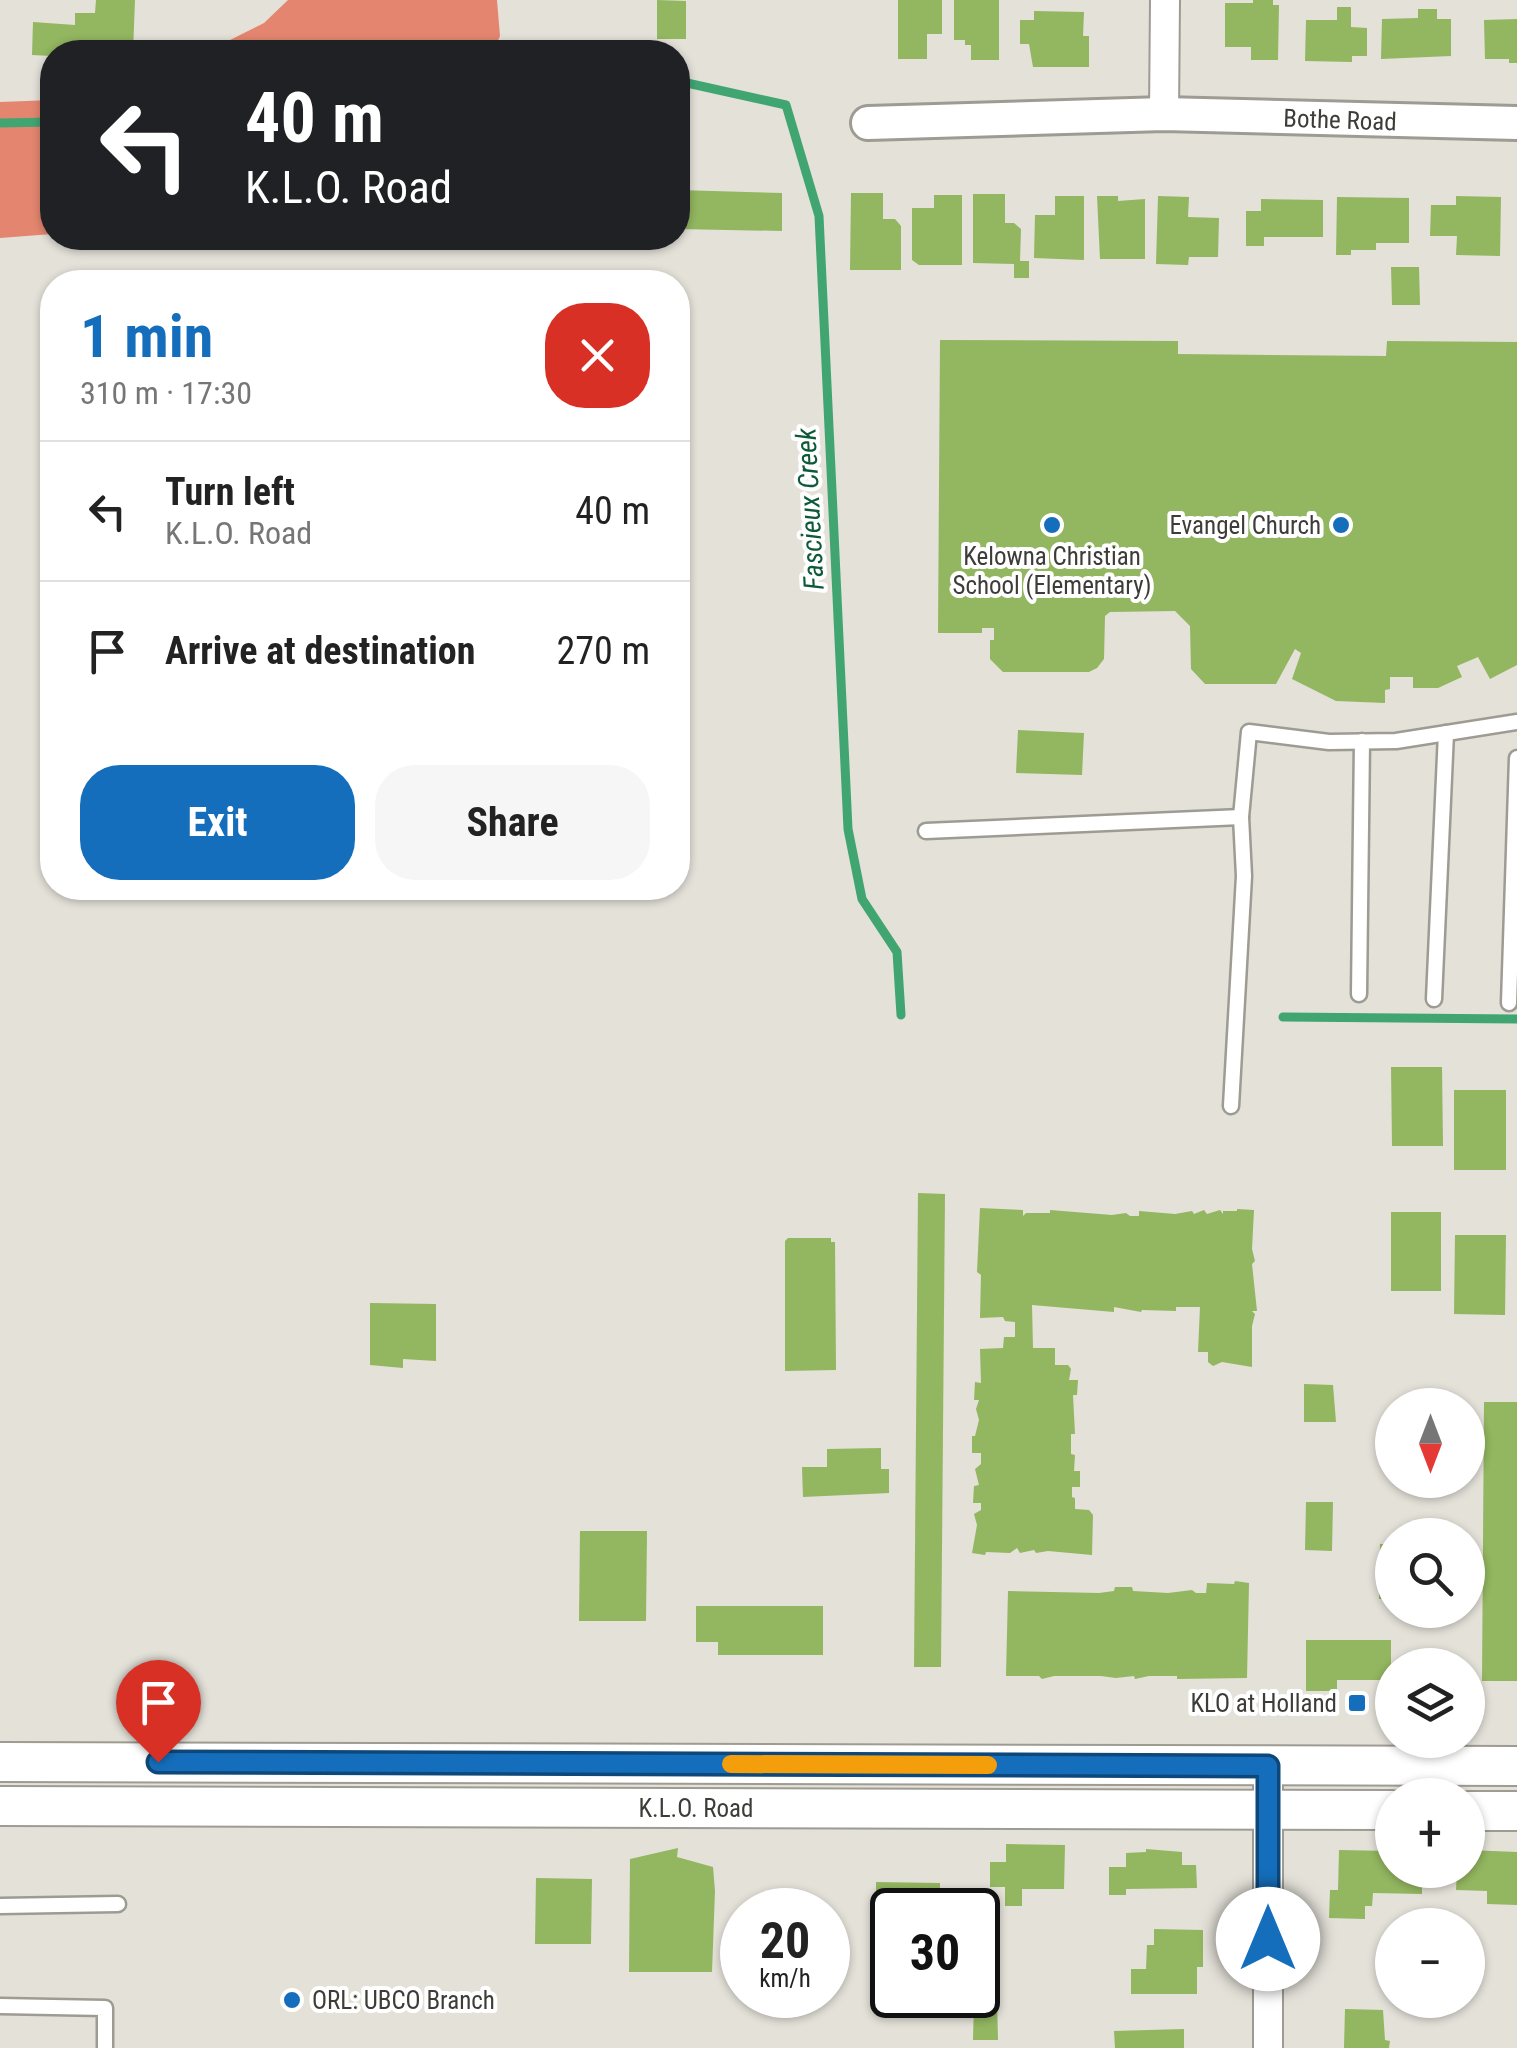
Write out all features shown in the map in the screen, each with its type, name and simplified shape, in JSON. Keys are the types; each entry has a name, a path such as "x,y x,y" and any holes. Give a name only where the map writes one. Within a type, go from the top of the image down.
{"main road":[{"name":"K.L.O. Road","path":"0,1762 1517,1766"},
{"name":"K.L.O. Road","path":"0,1806 1375,1810"},
{"path":"1485,1811 1517,1811"}],"street":[{"path":"1164,114 1165,0"},
{"name":"Bothe Road","path":"868,124 1164,114 1517,124"},
{"path":"1268,1766 1268,2048"}],"lane":[{"path":"1231,1106 1249,732 1329,742 1396,741 1517,722"},
{"path":"1434,1000 1446,733"},
{"path":"1359,994 1362,741"},
{"path":"1509,1003 1517,758"},
{"path":"926,830 1242,817"},
{"path":"0,1906 118,1904"},
{"path":"0,2006 105,2008 104,2048"}],"shaded area":[{"path":"288,0 497,0 500,36 498,40 230,40 264,23"},
{"path":"40,100 40,235 0,238 0,102"}],"building":[{"path":"96,0 135,0 133,40 40,40 40,55 32,55 33,22 75,25 75,13 95,13"},
{"path":"657,0 686,1 686,39 657,39"},
{"path":"898,0 942,0 942,34 927,34 927,59 898,59"},
{"path":"954,0 999,0 999,60 971,60 971,45 965,45 965,40 954,40"},
{"path":"1273,0 1273,5 1279,5 1278,60 1251,60 1251,47 1225,47 1225,3"},
{"path":"1337,7 1351,7 1351,27 1367,28 1367,56 1352,56 1352,62 1305,61 1306,20 1337,20"},
{"path":"1418,9 1437,9 1437,19 1451,19 1451,56 1381,59 1382,19 1418,18"},
{"path":"1034,11 1084,12 1083,36 1089,36 1089,67 1033,67 1029,44 1020,44 1020,20 1034,20"},
{"path":"1517,19 1517,63 1485,59 1484,20"},
{"path":"690,190 782,193 782,231 690,229"},
{"path":"851,193 883,193 883,219 895,219 901,226 901,270 850,270"},
{"path":"973,194 1005,194 1005,223 1014,223 1021,229 1020,261 1029,261 1029,278 1014,278 1014,264 973,263"},
{"path":"934,195 962,195 962,265 919,265 912,260 912,208 934,208"},
{"path":"1055,196 1084,196 1084,260 1034,258 1035,215 1055,215"},
{"path":"1097,196 1118,196 1118,201 1145,199 1145,259 1100,259"},
{"path":"1158,196 1189,197 1188,217 1219,218 1218,257 1189,257 1188,265 1156,264"},
{"path":"1456,196 1501,197 1500,256 1456,255 1457,236 1430,236 1431,205 1456,205"},
{"path":"1337,197 1409,198 1409,243 1376,243 1376,250 1351,250 1351,255 1336,255"},
{"path":"1261,199 1323,200 1323,237 1264,237 1264,246 1246,246 1246,211 1261,211"},
{"path":"1391,267 1419,267 1420,305 1392,305"},
{"path":"940,340 1178,341 1178,354 1386,356 1387,341 1517,342 1517,665 1490,679 1478,657 1457,666 1462,677 1438,688 1413,688 1413,677 1390,677 1385,703 1336,701 1292,679 1301,653 1295,649 1276,684 1205,684 1191,669 1190,626 1175,611 1110,612 1105,616 1104,659 1089,672 1003,672 990,659 994,628 982,628 982,633 938,633"},
{"path":"1018,730 1084,733 1082,775 1016,773"},
{"path":"1391,1067 1442,1067 1443,1146 1392,1146"},
{"path":"1454,1090 1506,1090 1506,1170 1454,1170"},
{"path":"918,1193 945,1194 941,1667 914,1667"},
{"path":"980,1208 1023,1210 1023,1216 1050,1210 1139,1216 1139,1211 1194,1214 1204,1210 1207,1214 1220,1210 1223,1214 1237,1209 1254,1210 1252,1264 1257,1311 1252,1311 1252,1367 1222,1362 1213,1366 1208,1362 1208,1352 1198,1352 1200,1307 1141,1312 1114,1307 1114,1312 1032,1305 1033,1348 1055,1348 1055,1365 1068,1365 1069,1380 1078,1380 1077,1395 1073,1395 1075,1434 1071,1434 1071,1454 1075,1455 1074,1471 1080,1471 1080,1487 1072,1487 1072,1497 1075,1509 1089,1510 1093,1515 1092,1555 1034,1550 1020,1553 1017,1548 1010,1553 972,1553 977,1525 974,1514 981,1510 981,1503 973,1503 974,1486 979,1485 975,1469 981,1464 981,1453 972,1453 972,1436 979,1420 979,1400 974,1400 975,1382 981,1383 980,1349 1003,1348 1004,1337 1015,1337 1015,1322 1003,1317 980,1318"},
{"path":"1391,1212 1441,1212 1441,1291 1391,1291"},
{"path":"1455,1235 1506,1235 1505,1315 1454,1314"},
{"path":"788,1238 831,1238 835,1242 836,1370 785,1371"},
{"path":"370,1303 436,1304 436,1361 403,1359 403,1368 370,1365"},
{"path":"1304,1384 1333,1385 1336,1422 1304,1422"},
{"path":"1485,1402 1517,1402 1517,1681 1485,1681"},
{"path":"881,1448 881,1469 889,1469 889,1493 803,1497 802,1467 827,1467 827,1449"},
{"path":"1306,1502 1333,1502 1332,1551 1305,1550"},
{"path":"580,1531 647,1531 646,1621 579,1621"},
{"path":"1207,1583 1249,1583 1247,1678 1006,1676 1008,1591 1099,1593 1114,1591 1115,1587 1132,1587 1133,1591 1206,1593"},
{"path":"696,1606 823,1606 823,1655 718,1655 718,1642 696,1642"},
{"path":"1306,1640 1391,1640 1391,1648 1375,1648 1375,1680 1337,1680 1337,1691 1306,1691"},
{"path":"1006,1844 1065,1845 1064,1889 1022,1889 1022,1906 1005,1906 1005,1887 990,1887 990,1862 1006,1862"},
{"path":"678,1848 677,1857 713,1867 712,1972 629,1972 630,1859"},
{"path":"1146,1849 1182,1852 1182,1865 1196,1865 1197,1888 1126,1889 1126,1895 1109,1895 1109,1867 1126,1867 1126,1853"},
{"path":"1339,1850 1375,1851 1375,1888 1422,1888 1422,1894 1373,1893 1372,1906 1365,1906 1365,1919 1329,1918 1330,1890 1338,1890"},
{"path":"1485,1851 1517,1852 1517,1905 1487,1904 1487,1891 1456,1890 1485,1888"},
{"path":"536,1878 592,1879 591,1944 535,1944"},
{"path":"876,1882 940,1883 940,1888 876,1888"},
{"path":"1154,1929 1203,1930 1203,1967 1197,1967 1197,1994 1131,1994 1131,1969 1146,1969 1147,1945 1154,1945"},
{"path":"1345,2009 1375,2010 1375,2018 1384,2018 1389,2048 1344,2048"},
{"path":"974,2018 997,2018 998,2040 973,2040"},
{"path":"1184,2029 1184,2048 1115,2048 1114,2031"}],"waterway":[{"name":"Fascieux Creek","path":"690,84 786,105 819,216 848,829 862,899 897,952 901,1015"},
{"name":"Fascieux Creek","path":"0,123 40,122"},
{"name":"Fascieux Creek","path":"1283,1017 1517,1019"}],"slow traffic":[{"path":"731,1764 988,1765"}],"place":[{"name":"Kelowna Christian School (Elementary)","path":"1052,525"},
{"name":"Evangel Church","path":"1341,525"},
{"name":"KLO at Holland","path":"1357,1703"},
{"name":"ORL: UBCO Branch","path":"292,2000"}],"route":[{"path":"158,1762 1268,1766 1268,1939"}]}
